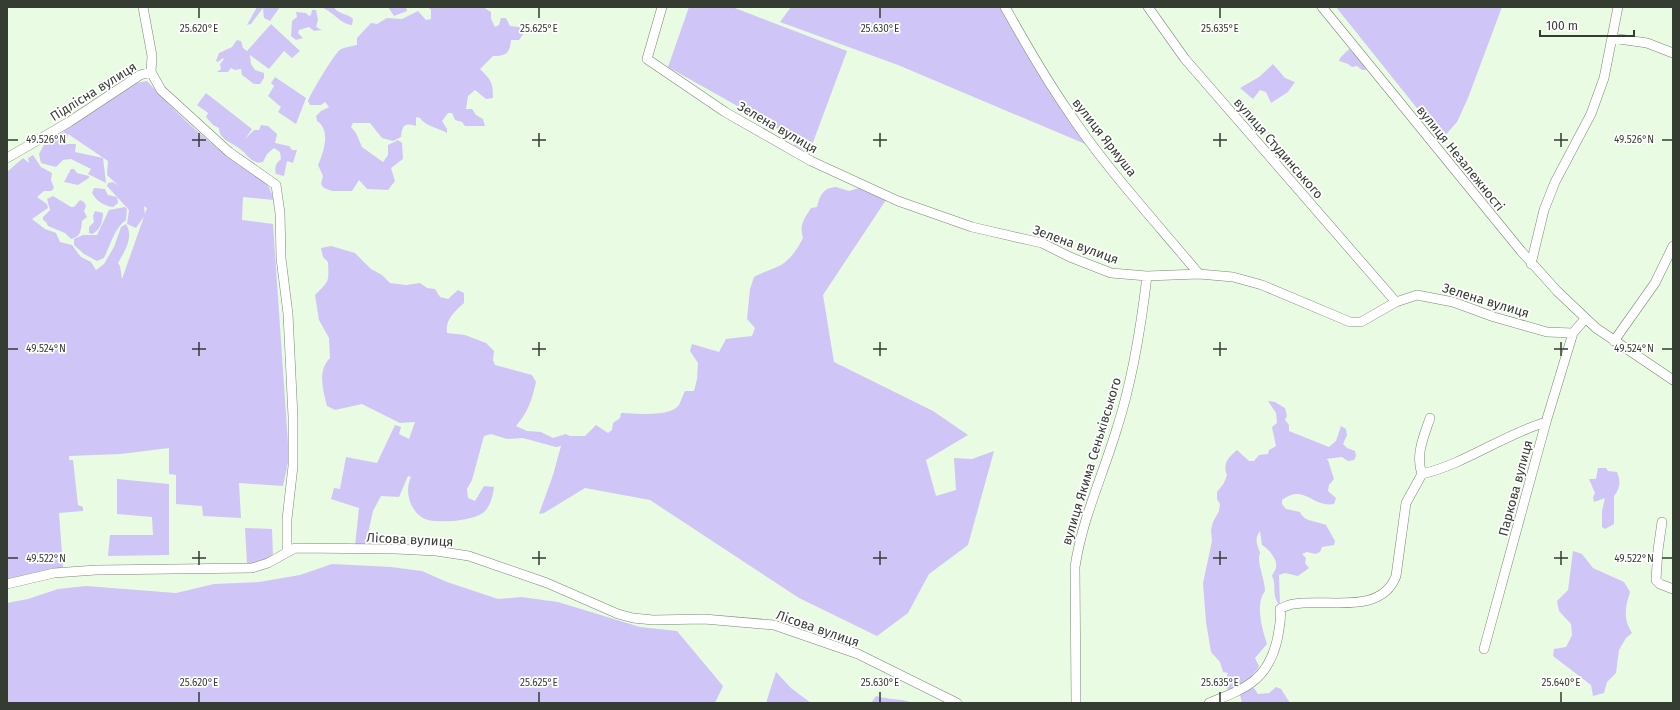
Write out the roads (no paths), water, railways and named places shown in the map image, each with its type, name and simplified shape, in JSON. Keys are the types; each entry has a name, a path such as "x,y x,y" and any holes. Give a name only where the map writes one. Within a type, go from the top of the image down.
{"street":[{"path":"143,7 152,56 151,72 161,90 229,152 276,185 280,213 281,258 288,314 293,417 293,466 287,519 287,551"},
{"name":"Зелена вулиця","path":"662,7 647,60 725,112 811,162 898,201 972,227 1042,243 1070,257 1111,273 1147,276 1198,274 1233,277 1262,285 1350,322 1361,322 1396,302 1409,297 1426,296 1453,302 1494,317 1547,332 1573,333"},
{"name":"вулиця Ярмуша","path":"1005,7 1024,43 1066,109 1097,151 1198,274"},
{"name":"вулиця Студинського","path":"1148,7 1185,59 1396,302"},
{"name":"вулиця Незалежності","path":"1322,7 1531,264 1585,319 1614,341 1673,380"},
{"path":"1531,264 1544,210 1555,182 1591,114 1604,78 1618,7"},
{"path":"1612,38 1647,44 1673,53"},
{"name":"Підлісна вулиця","path":"7,158 69,122 140,75 151,72"},
{"path":"1614,341 1655,283 1673,246"},
{"name":"вулиця Якима Сеньківського","path":"1076,703 1075,567 1078,545 1089,506 1118,426 1142,317 1147,276"},
{"path":"1573,333 1585,319"},
{"name":"Паркова вулиця","path":"1484,649 1546,422 1573,333"},
{"path":"1422,474 1419,465 1419,451 1430,418"},
{"path":"1209,703 1255,682 1270,663 1280,624 1280,609 1294,604 1368,601 1375,598 1393,583 1396,576 1406,503 1422,474 1455,463 1511,435 1546,422"},
{"path":"1662,522 1656,580 1660,584 1673,589"},
{"name":"Лісова вулиця","path":"7,584 61,572 96,570 252,568 268,563 287,551 295,548 436,551 487,561 547,583 618,614 633,618 653,620 704,619 774,625 858,654 957,703"}]}
